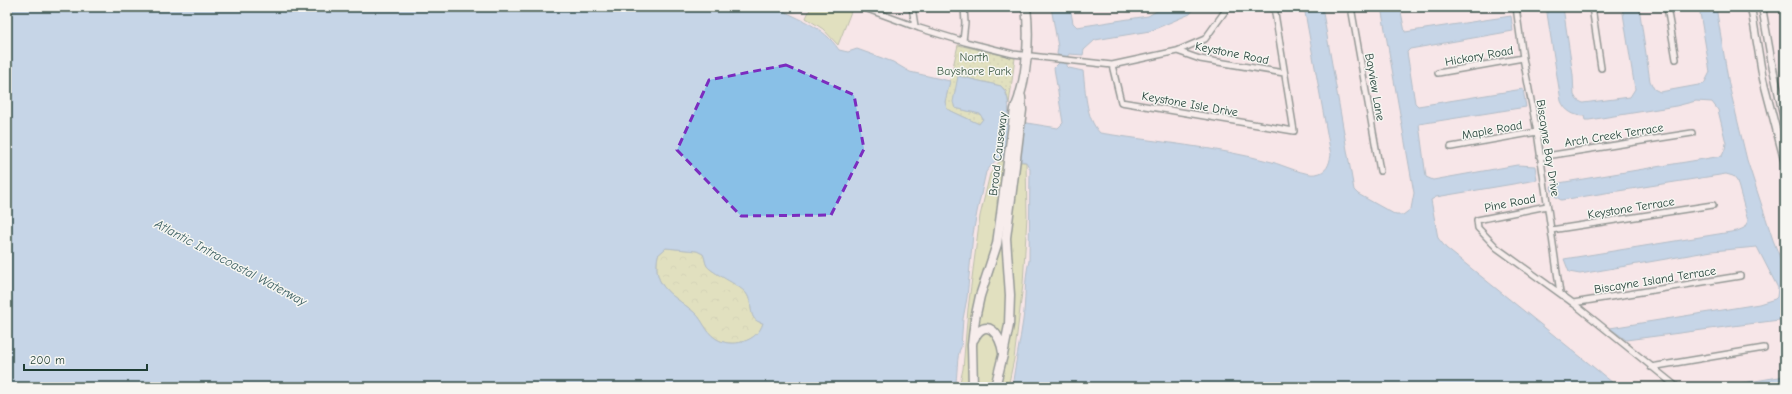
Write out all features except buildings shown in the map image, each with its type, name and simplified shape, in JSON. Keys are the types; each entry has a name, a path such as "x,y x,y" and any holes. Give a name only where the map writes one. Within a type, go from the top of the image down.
{"main road":[{"name":"Broad Causeway","path":"995,387 1003,356 1010,309 1006,238 1012,166 1025,56 1027,32 1026,7"},
{"name":"Broad Causeway","path":"973,387 972,341 976,310 997,244 1012,166"},
{"path":"972,341 981,330 986,328 992,329 998,335 1003,356"}],"street":[{"path":"862,7 964,42 1025,56 1112,65 1176,51 1205,39 1228,7"},
{"path":"912,7 915,26"},
{"path":"964,7 964,42"},
{"path":"1274,7 1284,73"},
{"name":"Bayview Lane","path":"1351,7 1380,171"},
{"name":"Biscayne Bay Drive","path":"1516,7 1523,58 1537,132 1560,293"},
{"path":"1592,7 1601,68"},
{"path":"1667,7 1676,59"},
{"path":"1751,7 1764,79 1785,163"},
{"path":"1762,7 1785,124 1775,126"},
{"name":"Keystone Road","path":"1176,51 1200,59 1284,73"},
{"name":"Hickory Road","path":"1438,73 1523,58"},
{"name":"Keystone Isle Drive","path":"1112,65 1121,102 1294,131 1284,73"},
{"name":"Maple Road","path":"1450,147 1537,132"},
{"name":"Arch Creek Terrace","path":"1540,157 1692,133"},
{"name":"Keystone Terrace","path":"1551,230 1713,205"},
{"name":"Pine Road","path":"1547,206 1477,220 1478,228 1497,248 1548,284"},
{"path":"1548,284 1554,282 1558,276"},
{"name":"Biscayne Island Terrace","path":"1573,303 1740,276"},
{"path":"1548,284 1677,387"},
{"path":"1651,367 1764,348"}],"highlighted area":[{"path":"786,65 854,95 864,149 831,215 741,216 677,150 709,80"}],"green space":[{"path":"811,7 847,7 852,9 838,45 823,29 806,18"},
{"name":"North Bayshore Park","path":"958,45 1015,58 1009,104 1006,91 1001,86 958,76 955,108 980,114 983,119 979,124 947,109 945,102"},
{"path":"1004,160 1000,200 997,200 997,204 999,205 994,241 974,303 970,325 970,387 959,387 963,369 968,309 980,216 990,174 999,162"},
{"path":"1020,162 1026,162 1027,216 1023,284 1014,359 1008,387 998,387 1009,348 1013,321 1014,294 1010,239"},
{"path":"1004,217 1007,296 1004,342 997,331 976,331 979,311 999,247"},
{"path":"666,248 697,251 703,254 706,265 710,269 743,290 749,298 754,319 763,323 756,335 743,342 736,343 721,341 712,336 696,314 666,290 661,284 657,267 658,255"},
{"path":"988,330 1000,346 998,368 992,387 976,387 975,358 978,335"}],"water":[{"name":"Atlantic Intracoastal Waterway","path":"7,7 776,7 818,29 826,35 839,50 848,52 857,49 893,62 910,72 950,81 945,102 947,109 979,124 983,119 980,114 955,108 953,102 958,76 1001,86 1006,94 1009,107 1008,120 1058,128 1063,123 1054,68 1059,63 1060,56 1057,54 1058,47 1051,7 1070,7 1073,23 1077,27 1148,16 1164,7 1195,7 1190,14 1150,31 1095,40 1084,50 1083,55 1069,54 1067,57 1067,66 1069,68 1083,71 1087,104 1091,120 1095,127 1100,133 1230,152 1272,162 1301,172 1316,174 1325,170 1331,155 1304,7 1322,7 1354,190 1358,194 1396,215 1403,215 1411,209 1414,193 1381,7 1400,7 1405,32 1511,16 1513,31 1410,49 1407,52 1415,103 1418,106 1523,89 1526,107 1419,124 1426,177 1433,180 1517,165 1535,166 1537,180 1436,197 1431,200 1438,238 1446,248 1618,387 1012,387 1023,320 1026,275 1029,261 1030,169 1026,162 1001,158 994,162 986,172 977,212 973,234 967,298 955,387 7,387","holes":["666,248 697,251 703,254 706,265 710,269 746,293 749,298 754,319 763,323 756,335 750,339 743,342 728,343 715,338 709,333 696,314 673,296 661,284 657,267 658,255"]},
{"path":"1546,7 1563,7 1573,75 1574,95 1577,100 1583,103 1630,97 1635,89 1622,7 1639,7 1650,81 1654,89 1660,92 1704,84 1710,72 1699,7 1716,7 1729,85 1747,160 1773,240 1785,270 1785,320 1626,340 1610,328 1759,304 1775,299 1777,297 1778,288 1757,247 1712,251 1580,274 1569,272 1564,259 1737,231 1744,228 1748,221 1737,181 1733,176 1726,174 1561,200 1553,195 1551,187 1553,184 1722,156 1726,143 1718,110 1712,102 1696,101 1676,106 1589,120 1585,120 1584,116 1573,114 1567,110 1561,101"},
{"path":"1785,376 1785,387 1719,387"}]}
